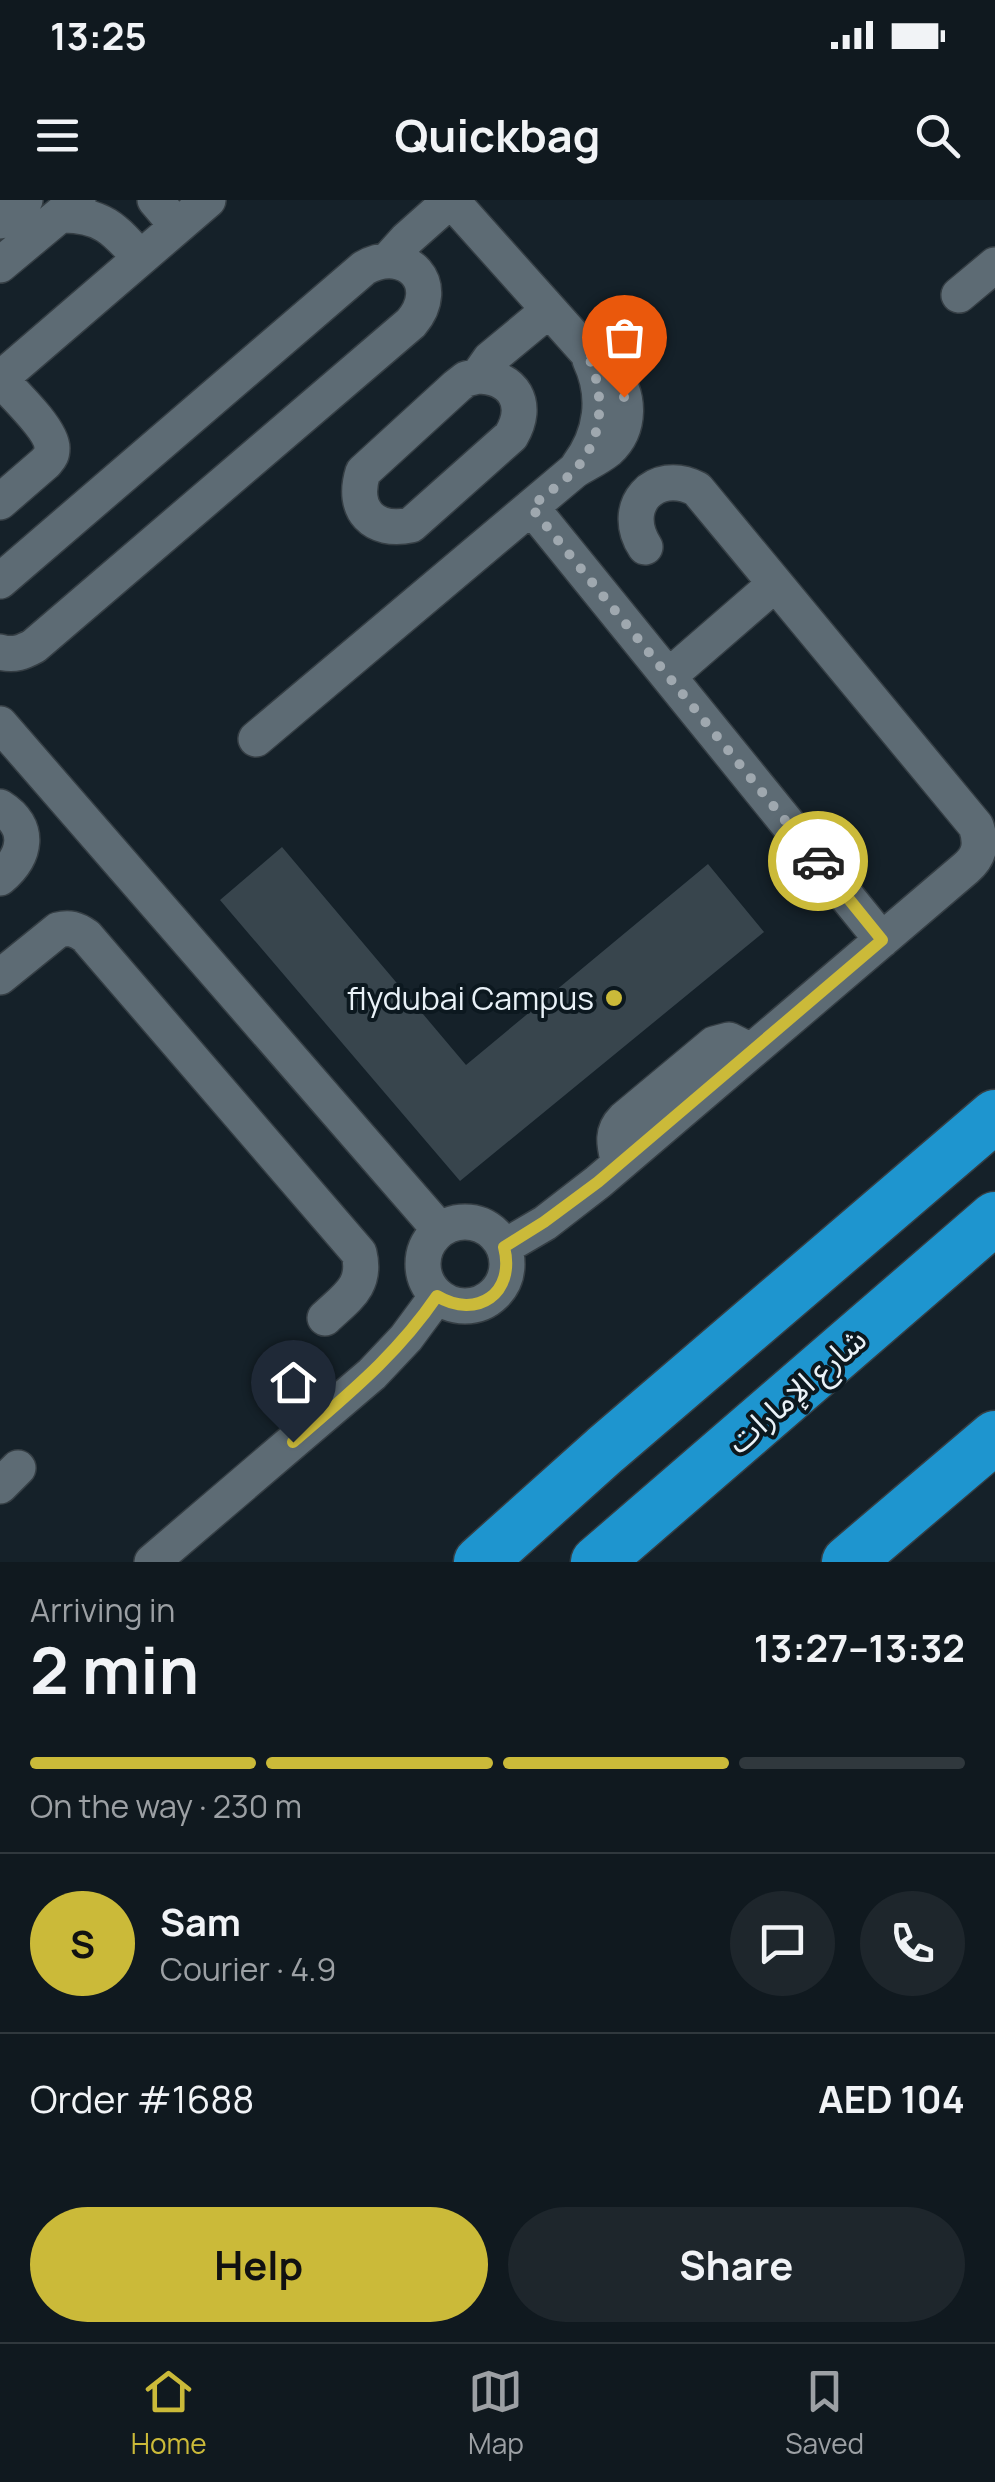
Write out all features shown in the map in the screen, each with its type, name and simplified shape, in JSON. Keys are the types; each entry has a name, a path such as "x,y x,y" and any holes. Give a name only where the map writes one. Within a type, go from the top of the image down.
{"highway":[{"path":"480,1562 995,1116"},
{"name":"شارع الإمارات","path":"597,1562 988,1219"},
{"path":"848,1562 995,1437"}],"lane":[{"path":"0,221 25,200"},
{"path":"3,495 45,463 52,449 50,440 0,379 140,258 166,213 208,200"},
{"path":"256,739 574,470 606,451 624,427 624,397 610,372 586,351 451,200 407,239 390,260"},
{"path":"0,265 69,208 75,215 103,222 116,230 140,258"},
{"path":"0,581 364,268 376,262 402,262 420,278 424,302 411,323 34,646 22,653 0,652"},
{"path":"959,296 995,265"},
{"path":"478,376 490,376 512,389 520,412 511,436 411,525 380,525 360,503 358,487 362,472 457,386 478,376 490,358 549,310"},
{"path":"504,1247 572,1203 619,1164 614,1137 624,1119 714,1044 729,1040 752,1050 975,860 980,849 976,826 706,498 686,484 673,482 650,490 636,512 638,536 645,547"},
{"path":"531,507 882,940"},
{"path":"669,676 775,584"},
{"path":"0,724 440,1230"},
{"path":"0,807 13,816 22,838 16,862 0,878"},
{"path":"0,977 58,930 78,930 86,936 358,1253 360,1278 354,1290 326,1318"},
{"path":"453,1222 483,1225 496,1234 504,1247 508,1260 500,1288 478,1304 449,1303 427,1284 423,1254 429,1241 453,1222"},
{"path":"152,1562 372,1374 406,1338 437,1296"}],"building":[{"name":"flydubai Campus","path":"282,847 466,1065 708,864 764,932 460,1181 220,900"}],"way so far":[{"path":"624,397 610,372 586,351 600,397 592,444 574,470 531,507 818,861"}],"place":[{"name":"flydubai Campus","path":"614,998"}],"route":[{"path":"293,1442 372,1374 406,1338 437,1296 463,1306 490,1298 506,1274 508,1260 504,1247 598,1182 882,940 818,861"}]}
